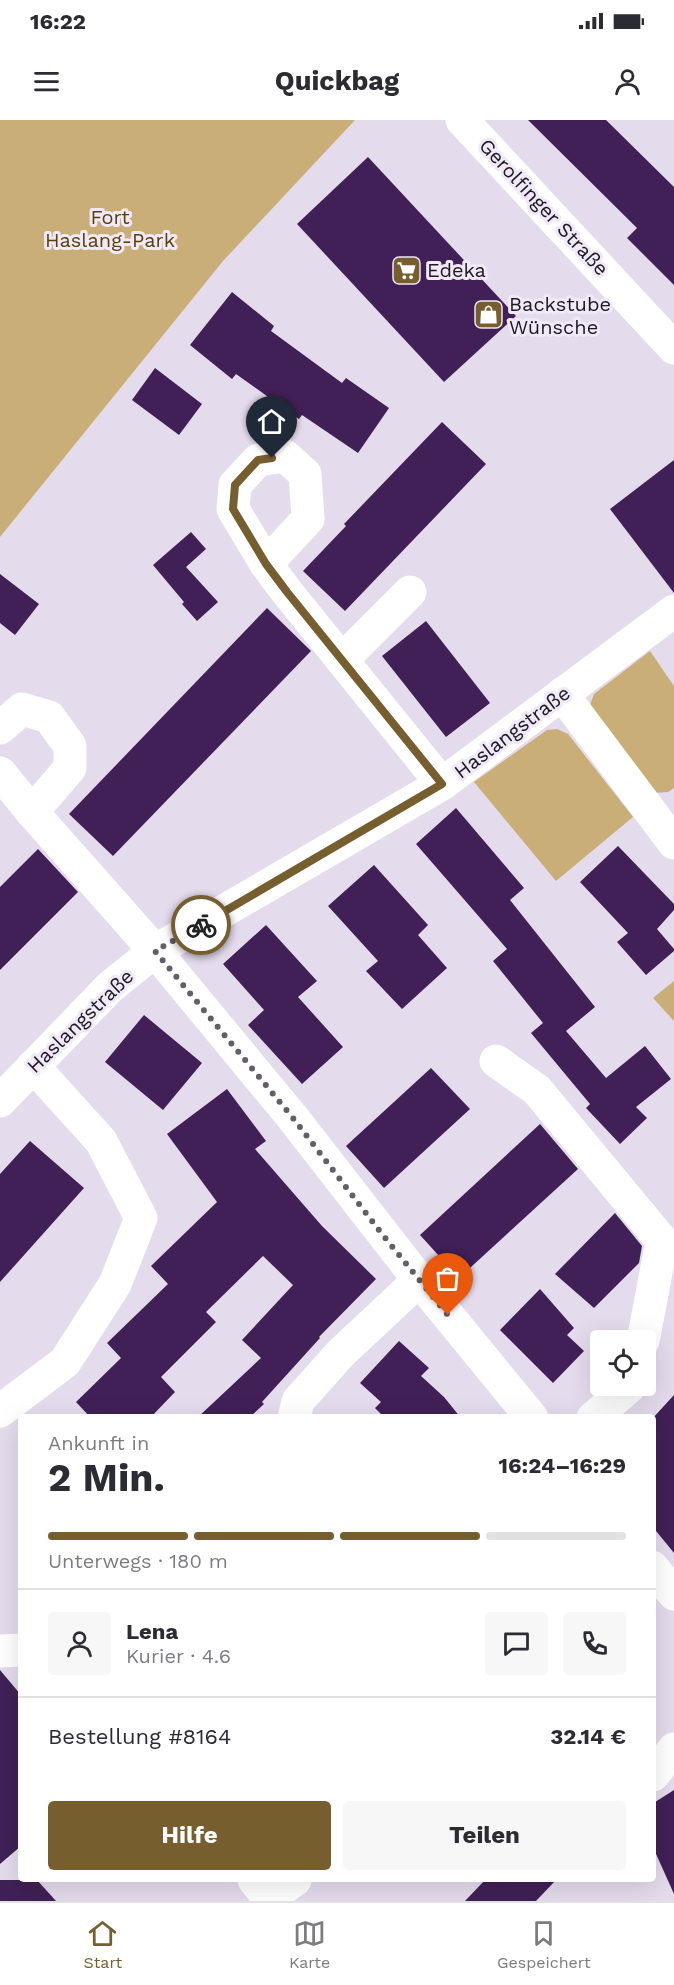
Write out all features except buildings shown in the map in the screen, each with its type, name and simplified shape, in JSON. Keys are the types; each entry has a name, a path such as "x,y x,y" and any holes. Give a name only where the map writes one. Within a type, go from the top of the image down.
{"street":[{"name":"Gerolfinger Straße","path":"462,120 674,348"},
{"path":"266,564 442,784"},
{"path":"342,660 410,592"},
{"name":"Haslangstraße","path":"0,1101 110,987 155,951 442,784 674,611"},
{"path":"562,694 674,843"},
{"path":"0,728 22,709 49,717 70,746 70,768 32,812"},
{"path":"0,773 155,951 293,1118 419,1280 529,1414"},
{"path":"496,1060 537,1090 662,1241 645,1330"},
{"path":"0,1411 66,1362 115,1284 141,1218 101,1141 33,1066"},
{"path":"295,1414 298,1401 341,1353 419,1280"},
{"path":"598,1414 618,1396"},
{"path":"656,1572 674,1594"},
{"path":"0,1651 18,1650"},
{"path":"656,1770 674,1749"},
{"path":"257,1882 269,1898 292,1882"}],"green space":[{"name":"Fort Haslang-Park","path":"0,120 355,120 223,261 0,537"},
{"path":"650,651 674,686 674,788 668,792 652,793 590,705 594,694"},
{"path":"557,729 568,734 633,817 556,881 474,782 547,730"},
{"path":"674,981 674,1021 653,998"}],"way so far":[{"path":"201,925 155,951 293,1118 448,1315"}],"place":[{"name":"Edeka","path":"406,270"},
{"name":"Backstube Wünsche","path":"488,315"}],"route":[{"path":"201,925 442,784 287,592 266,564 233,509 235,485 258,460 272,458"}]}
